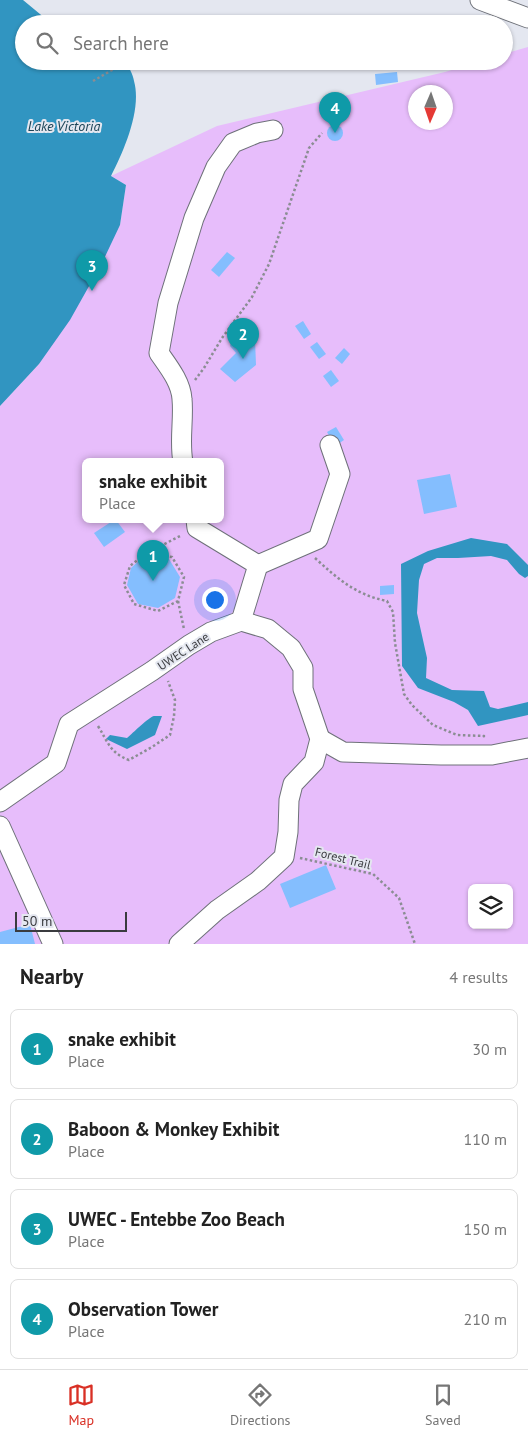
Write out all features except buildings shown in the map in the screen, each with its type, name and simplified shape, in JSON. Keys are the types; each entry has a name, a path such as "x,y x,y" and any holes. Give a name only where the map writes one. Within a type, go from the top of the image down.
{"street":[{"path":"480,0 528,18"},
{"path":"182,458 182,397 173,373 159,353 168,303 194,218 216,167 233,143 257,133 273,130"},
{"path":"258,565 318,539 340,474 330,445"},
{"path":"197,524 258,565"},
{"path":"179,944 217,910 258,881 284,857 288,832 289,800 294,784 314,762 320,739 302,689 302,668 291,648 268,628 241,621 258,565"},
{"name":"UWEC Lane","path":"0,802 56,763 69,724 162,665 188,645 211,632 241,621"},
{"path":"320,739 343,752 492,755 528,748"},
{"path":"0,826 53,944"}],"path":[{"path":"93,82 113,70"},
{"path":"182,397 252,297 268,264 309,148 322,133"},
{"path":"178,601 158,611 134,604 124,585 130,566 145,554 197,524"},
{"path":"304,546 346,585 372,598 387,601 393,612 395,643 404,694 412,706 433,725 457,735 484,736 462,755"},
{"path":"145,554 172,557 184,578 178,601 188,645"},
{"path":"90,711 107,744 120,757 129,760 152,748 170,735 174,716 175,700 162,665"},
{"name":"Forest Trail","path":"284,857 304,858 373,874 399,898 415,944"}],"shaded area":[{"path":"528,47 528,944 0,944 0,406 39,364 120,225 126,185 111,176 217,126 452,70 513,70 513,51"}],"water":[{"name":"Lake Victoria","path":"0,0 23,0 41,15 15,15 15,70 130,70 136,92 136,104 126,142 111,176 126,185 120,225 102,263 70,320 39,364 0,406"},
{"path":"471,538 507,544 528,565 528,576 525,578 519,574 507,560 491,556 437,558 424,564 419,580 417,613 427,658 426,678 452,690 484,691 490,707 498,709 528,702 528,715 478,726 468,710 454,702 418,688 402,666 401,564 428,551"},
{"path":"154,716 162,716 155,735 127,749 106,739 110,735 127,738"}],"place":[{"name":"Observation Tower","path":"335,133"},
{"name":"UWEC - Entebbe Zoo Beach","path":"92,291"},
{"name":"Baboon & Monkey Exhibit","path":"243,359"},
{"name":"snake exhibit","path":"153,581"}]}
